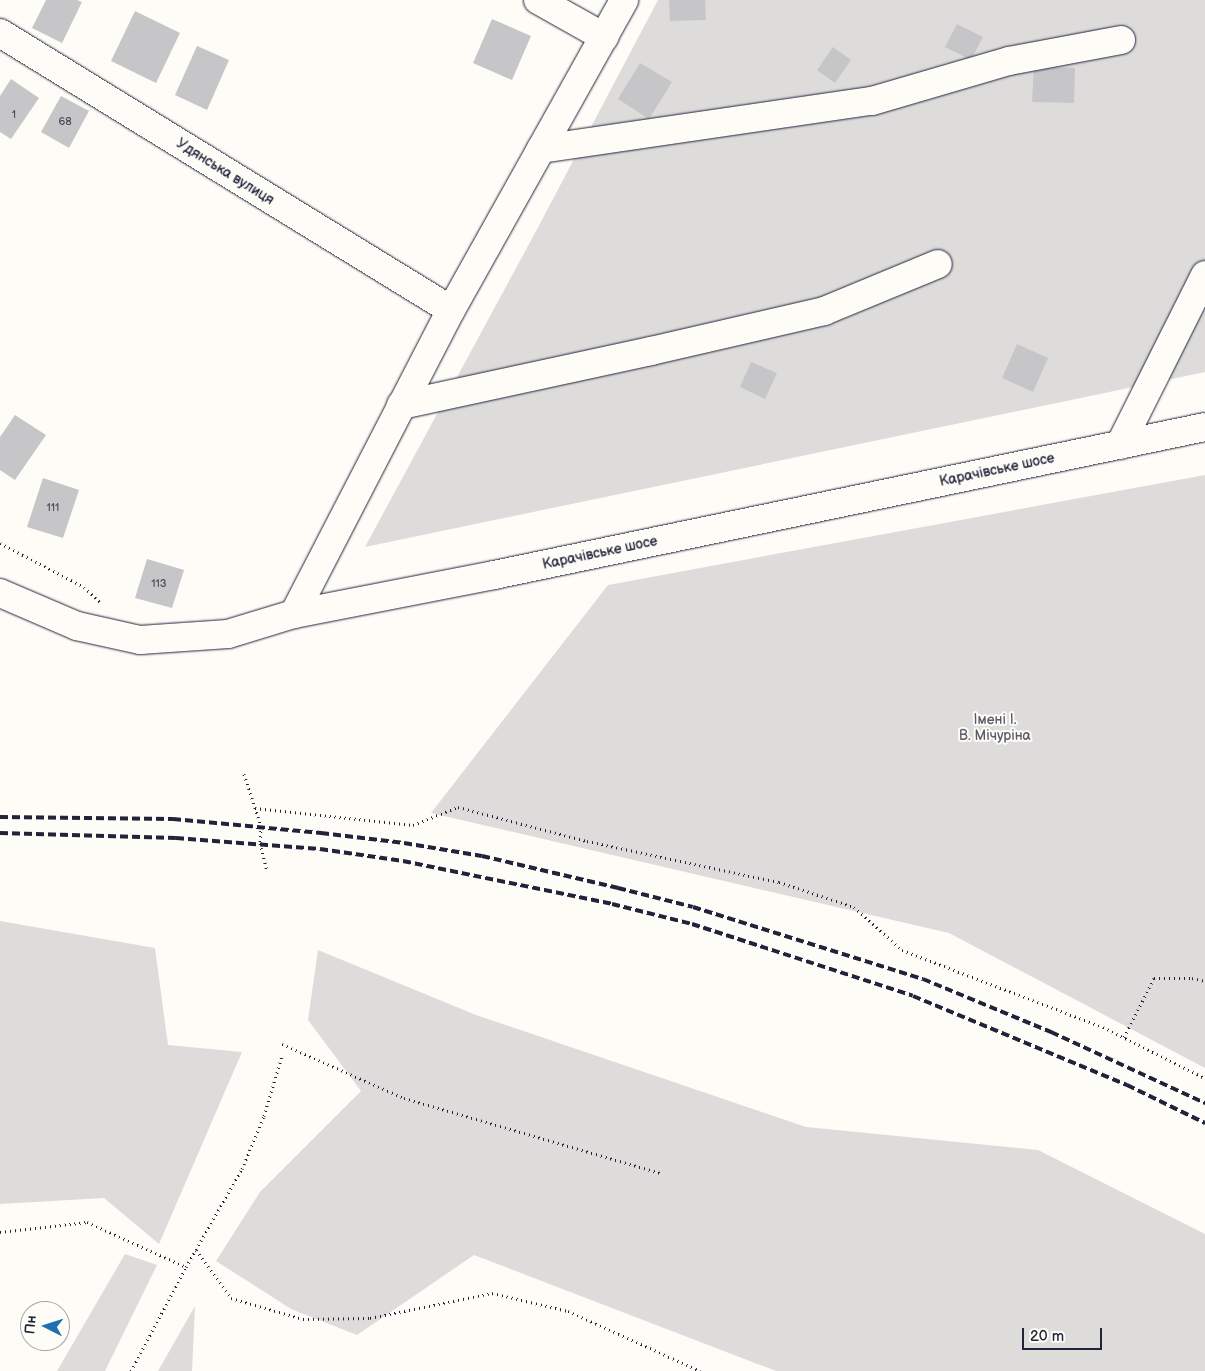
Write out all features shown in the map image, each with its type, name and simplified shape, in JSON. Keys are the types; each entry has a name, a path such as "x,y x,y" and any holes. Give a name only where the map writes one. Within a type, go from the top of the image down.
{"street":[{"path":"538,0 604,37"},
{"path":"294,614 451,310 624,0"},
{"name":"Удянська вулиця","path":"0,33 451,310"},
{"path":"541,149 872,101 1009,61 1121,40"},
{"path":"401,405 651,351 824,311 938,264"},
{"path":"1120,444 1205,275"},
{"name":"Карачівське шосе","path":"0,593 77,626 140,640 228,634 294,614 494,575 1205,427"}],"path":[{"path":"0,542 84,587 105,607"},
{"path":"244,774 260,826 260,843 267,871"},
{"path":"255,808 413,825 458,807 587,842 779,882 854,907 902,950 1103,1027 1205,1078"},
{"path":"1124,1037 1154,978 1192,978 1205,982"},
{"path":"282,1044 404,1098 661,1173"},
{"path":"131,1371 186,1267 242,1169 264,1116 282,1056"},
{"path":"0,1232 87,1222 186,1267"},
{"path":"196,1250 232,1298 303,1319 370,1318 492,1293 568,1311 700,1371"}],"green space":[{"path":"658,0 1205,0 1205,372 365,547 535,233"},
{"name":"Імені І. В. Мічуріна","path":"1205,475 1205,1068 949,933 431,813 608,585"},
{"path":"0,921 155,948 168,1045 242,1052 159,1244 104,1198 0,1204"},
{"path":"318,950 476,1015 806,1127 1038,1150 1205,1234 1205,1371 776,1371 474,1255 357,1335 291,1309 216,1261 260,1192 361,1091 308,1020"},
{"path":"125,1254 157,1265 105,1371 57,1371"},
{"path":"195,1306 192,1371 158,1371"}],"building":[{"path":"46,0 77,0 82,2 62,43 32,28"},
{"path":"669,0 705,0 706,20 670,21"},
{"path":"135,11 180,33 156,83 111,61"},
{"path":"492,19 531,36 512,80 473,63"},
{"path":"957,24 983,37 971,60 945,47"},
{"path":"197,46 229,60 207,110 175,95"},
{"path":"833,47 851,60 835,83 817,70"},
{"path":"640,63 672,82 649,119 618,99"},
{"path":"1034,67 1075,68 1074,103 1032,102"},
{"path":"11,79 39,98 11,139 0,132 0,96"},
{"path":"61,96 89,111 69,148 41,132"},
{"path":"1017,344 1048,358 1033,392 1002,378"},
{"path":"751,362 777,373 765,399 740,387"},
{"path":"15,415 46,435 15,480 0,470 0,437"},
{"path":"43,478 79,490 63,538 27,527"},
{"path":"147,559 184,570 172,608 135,598"}],"railway":[{"path":"0,817 173,819 321,833 404,843 482,856 618,888 693,907 923,979 1051,1032 1205,1103"},
{"path":"0,833 176,838 320,849 403,861 612,904 692,924 913,996 1127,1085 1205,1123"}]}
